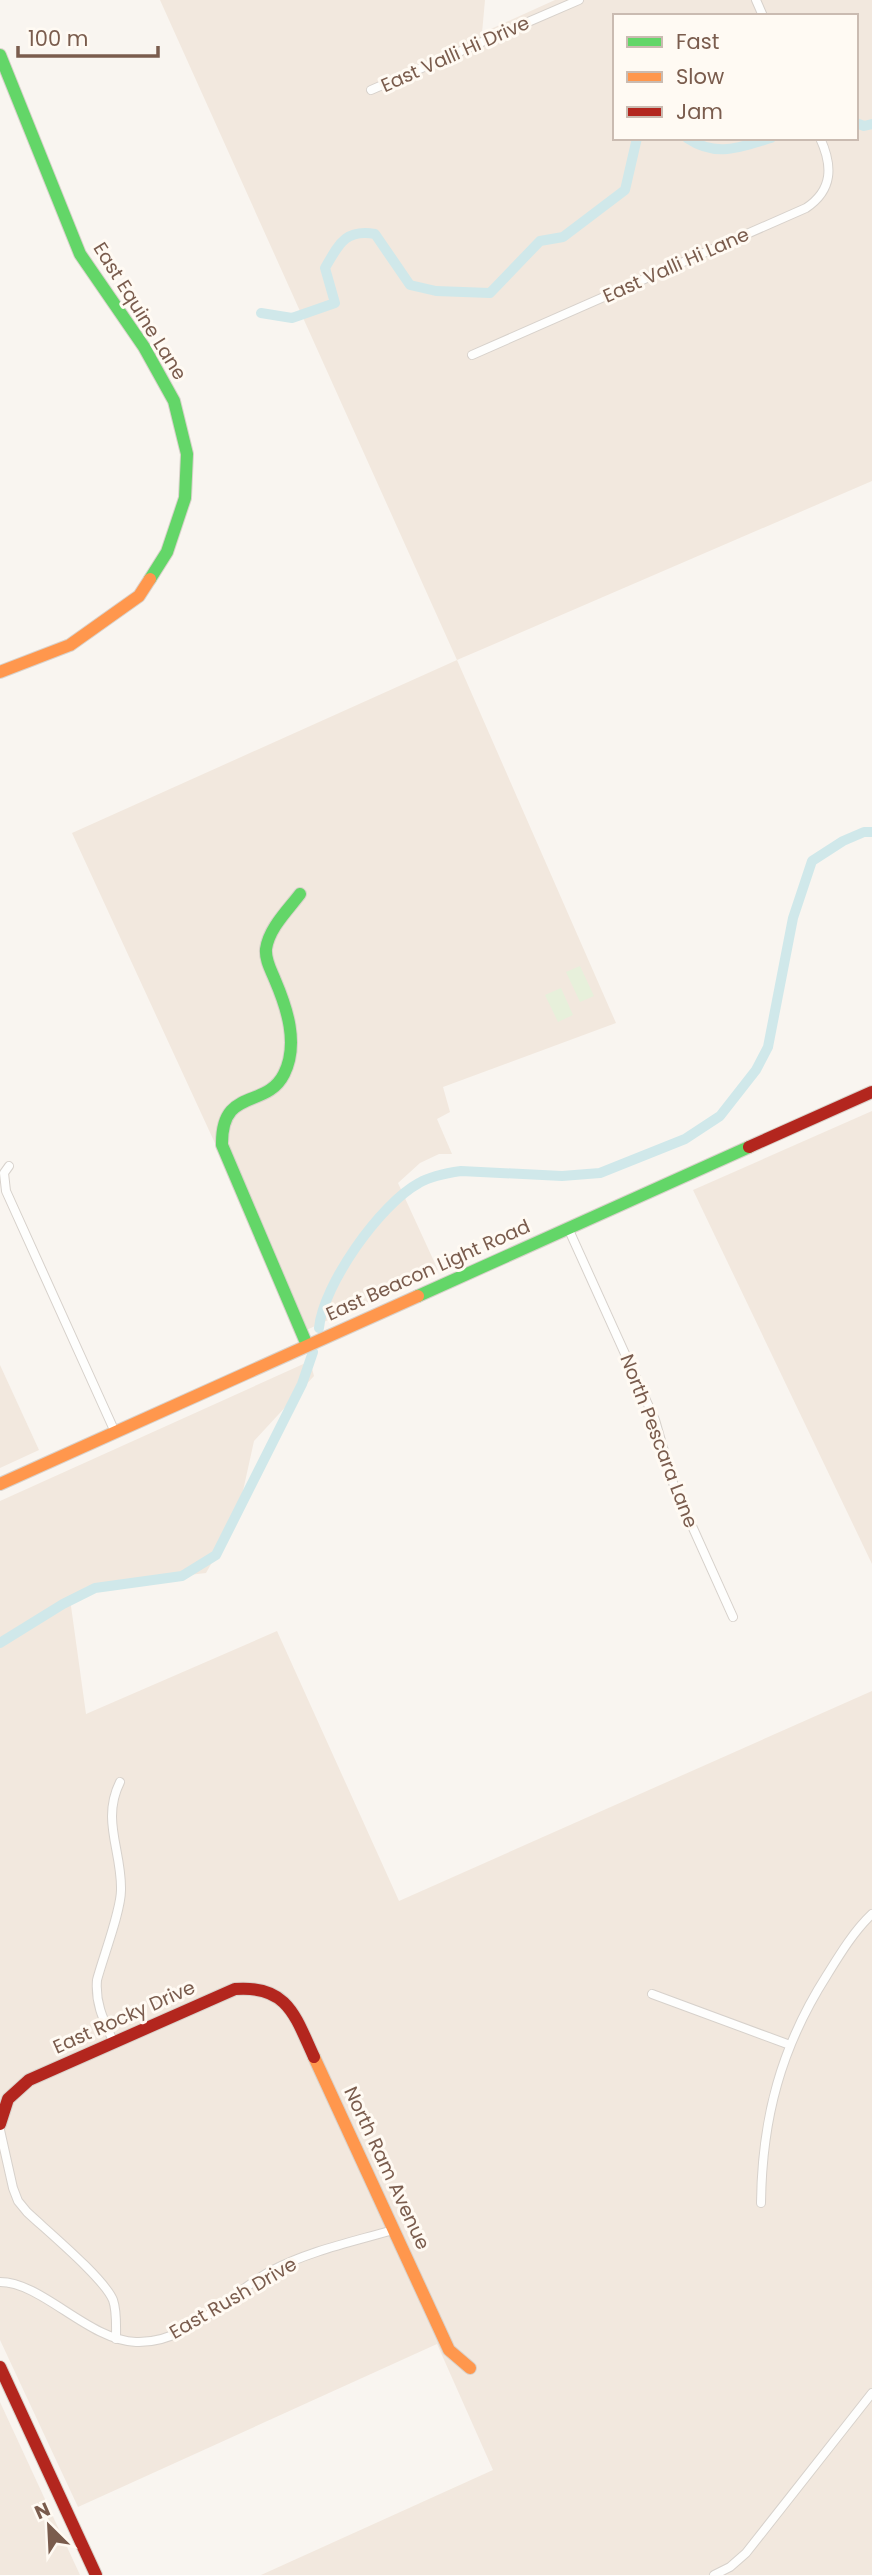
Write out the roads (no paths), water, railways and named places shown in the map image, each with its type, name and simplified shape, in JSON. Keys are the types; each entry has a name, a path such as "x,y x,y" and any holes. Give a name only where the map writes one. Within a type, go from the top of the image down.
{"street":[{"name":"East Valli Hi Drive","path":"371,90 579,0"},
{"name":"East Equine Lane","path":"0,55 80,254 144,347 174,401 187,454 185,498 167,552 139,596 70,645 0,672"},
{"name":"East Valli Hi Lane","path":"472,355 806,208 825,190 830,172 821,140"},
{"path":"300,894 272,933 266,950 268,965 292,1026 289,1060 280,1081 238,1105 223,1123 221,1133 222,1145 307,1346"},
{"name":"East Beacon Light Road","path":"0,1484 872,1091"},
{"path":"9,1166 4,1173 6,1191 115,1432"},
{"name":"North Pescara Lane","path":"568,1228 655,1420 674,1486 733,1617"},
{"path":"114,2043 98,2007 96,1993 97,1980 120,1898 121,1882 111,1811 112,1797 120,1782"},
{"path":"761,2203 766,2126 777,2078 802,2017 821,1984 872,1914"},
{"name":"East Rocky Drive","path":"0,2127 7,2100 29,2080 235,1989 265,1989"},
{"name":"North Ram Avenue","path":"265,1989 276,1994 290,2007 449,2350 470,2368"},
{"path":"652,1994 790,2045"},
{"path":"0,2127 18,2200 27,2212 101,2282 113,2299 116,2339"},
{"name":"East Rush Drive","path":"0,2282 24,2288 97,2331 116,2339 154,2341 172,2336 279,2267 393,2230"},
{"path":"0,2367 96,2575"},
{"path":"714,2575 730,2567 746,2553 872,2393"}],"waterway":[{"path":"858,124 864,126 872,124"},
{"path":"261,313 292,318 335,303 325,268 344,240 365,233 375,234 410,285 436,291 490,293 540,241 563,237 625,190 637,140"},
{"path":"691,140 708,148 719,149 764,140"},
{"path":"319,1328 331,1290 356,1247 387,1208 419,1183 461,1171 562,1176 600,1173 685,1139 720,1116 756,1070 768,1047 793,918 812,861 843,841 864,832 872,832"},
{"path":"0,1643 63,1604 95,1588 182,1576 216,1555 302,1384 313,1352"}]}
